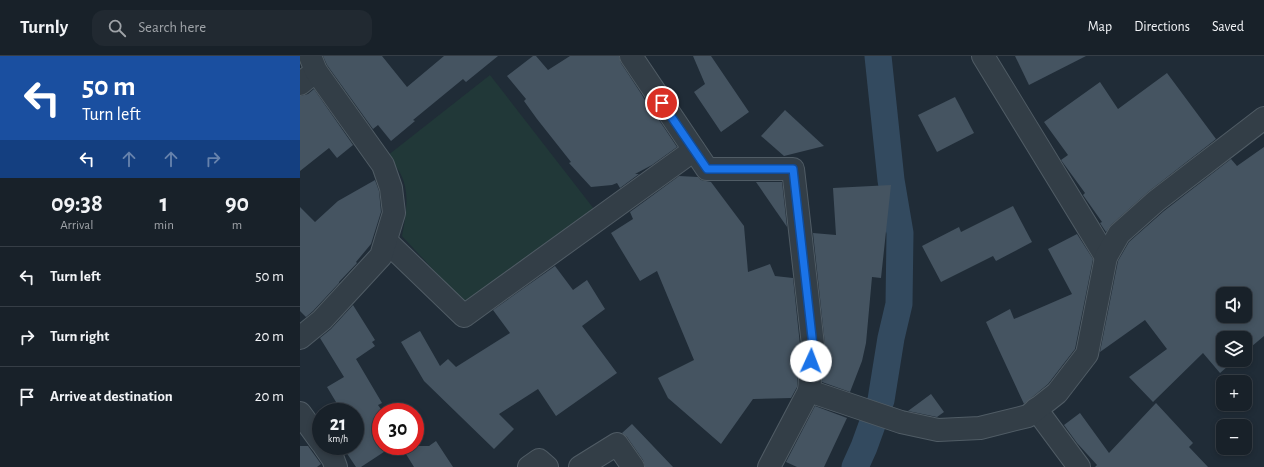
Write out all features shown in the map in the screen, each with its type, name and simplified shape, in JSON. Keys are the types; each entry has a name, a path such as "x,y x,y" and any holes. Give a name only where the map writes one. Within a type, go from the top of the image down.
{"street":[{"path":"631,56 707,169 793,169 813,346 809,391 769,467"},
{"path":"983,56 1106,257"},
{"path":"300,338 322,320 381,256 394,213 391,188 384,166 309,70"},
{"path":"809,391 901,422 938,430 980,428 1028,416 1057,393 1087,354 1106,257 1119,234 1156,201 1264,118"},
{"path":"386,242 464,316 694,150"},
{"path":"1036,409 1079,467"},
{"path":"300,413 312,430"},
{"path":"580,467 617,444 633,467"},
{"path":"330,455 336,467"},
{"path":"528,467 539,460 547,467"}],"green space":[{"path":"490,75 594,209 465,304 402,236 405,220 405,187 399,171 387,156"}],"building":[{"path":"323,56 382,56 407,87 444,56 498,56 466,82 463,79 413,120 415,121 391,141 378,125 373,129 327,65"},
{"path":"533,56 536,56 548,70 570,56 619,56 621,63 648,106 649,105 677,147 652,165 635,174 639,174 620,188 617,183 612,185 591,187 569,163 571,162 537,119 524,101 526,99 507,76"},
{"path":"693,56 711,56 749,112 721,132 694,92 705,84"},
{"path":"1015,56 1086,56 1029,85"},
{"path":"1167,73 1216,139 1148,192 1111,225 1106,232 1100,223 1102,222 1083,195 1085,193 1061,160 1068,155 1044,122 1100,82 1118,109"},
{"path":"314,89 353,145 337,158 329,148 300,171 300,96 308,94"},
{"path":"955,97 974,133 937,152 918,115"},
{"path":"785,110 824,146 784,156 761,136"},
{"path":"1264,147 1264,336 1252,346 1252,331 1216,331 1216,367 1227,367 1220,373 1203,353 1153,402 1129,377 1167,349 1145,320 1100,352 1118,261 1129,242 1164,211 1231,159 1237,166"},
{"path":"679,176 698,177 701,180 711,182 744,226 748,272 770,264 775,276 793,278 800,345 797,387 791,398 753,399 721,444 668,398 658,378 694,360 657,271 640,281 611,233 633,219 630,212"},
{"path":"375,180 379,191 381,212 371,244 356,262 357,263 306,317 300,311 300,207 315,222 338,201"},
{"path":"756,182 782,182 787,227"},
{"path":"891,185 881,278 872,277 866,343 862,361 850,392 822,382 825,344 813,233 836,235 833,188"},
{"path":"1013,206 1032,242 996,261 993,256 941,282 922,246 959,227 961,232"},
{"path":"1077,234 1093,259 1075,349 1048,384 1024,404 986,322 1010,309 1014,319 1072,294 1048,249"},
{"path":"555,266 573,290 587,280 605,309 582,326 617,373 556,416 538,389 499,414 514,429 494,449 424,381 401,342 420,331 440,366 448,359 456,367 510,333 493,310"},
{"path":"353,305 375,340 372,342 375,346 356,359 382,403 372,403 372,455 379,455 361,467 356,467 348,455 364,455 364,403 337,403 327,387 344,377 320,338 331,329"},
{"path":"931,394 944,412 937,417 908,411"},
{"path":"1156,403 1193,443 1189,447 1208,467 1095,467 1097,465 1077,443 1064,425 1080,413 1109,453"},
{"path":"815,406 847,418 824,467 797,467 786,462"},
{"path":"632,424 673,467 645,467 643,460 627,437 622,433"},
{"path":"436,441 453,467 414,467 407,455 424,455 424,446 429,446"},
{"path":"300,446 308,446 312,452 312,455 314,455 321,464 317,467 300,467"}],"waterway":[{"path":"855,467 881,400 891,338 899,304 900,233 891,180 878,56"}],"route":[{"path":"662,103 707,169 793,169 813,346 811,361"}]}
